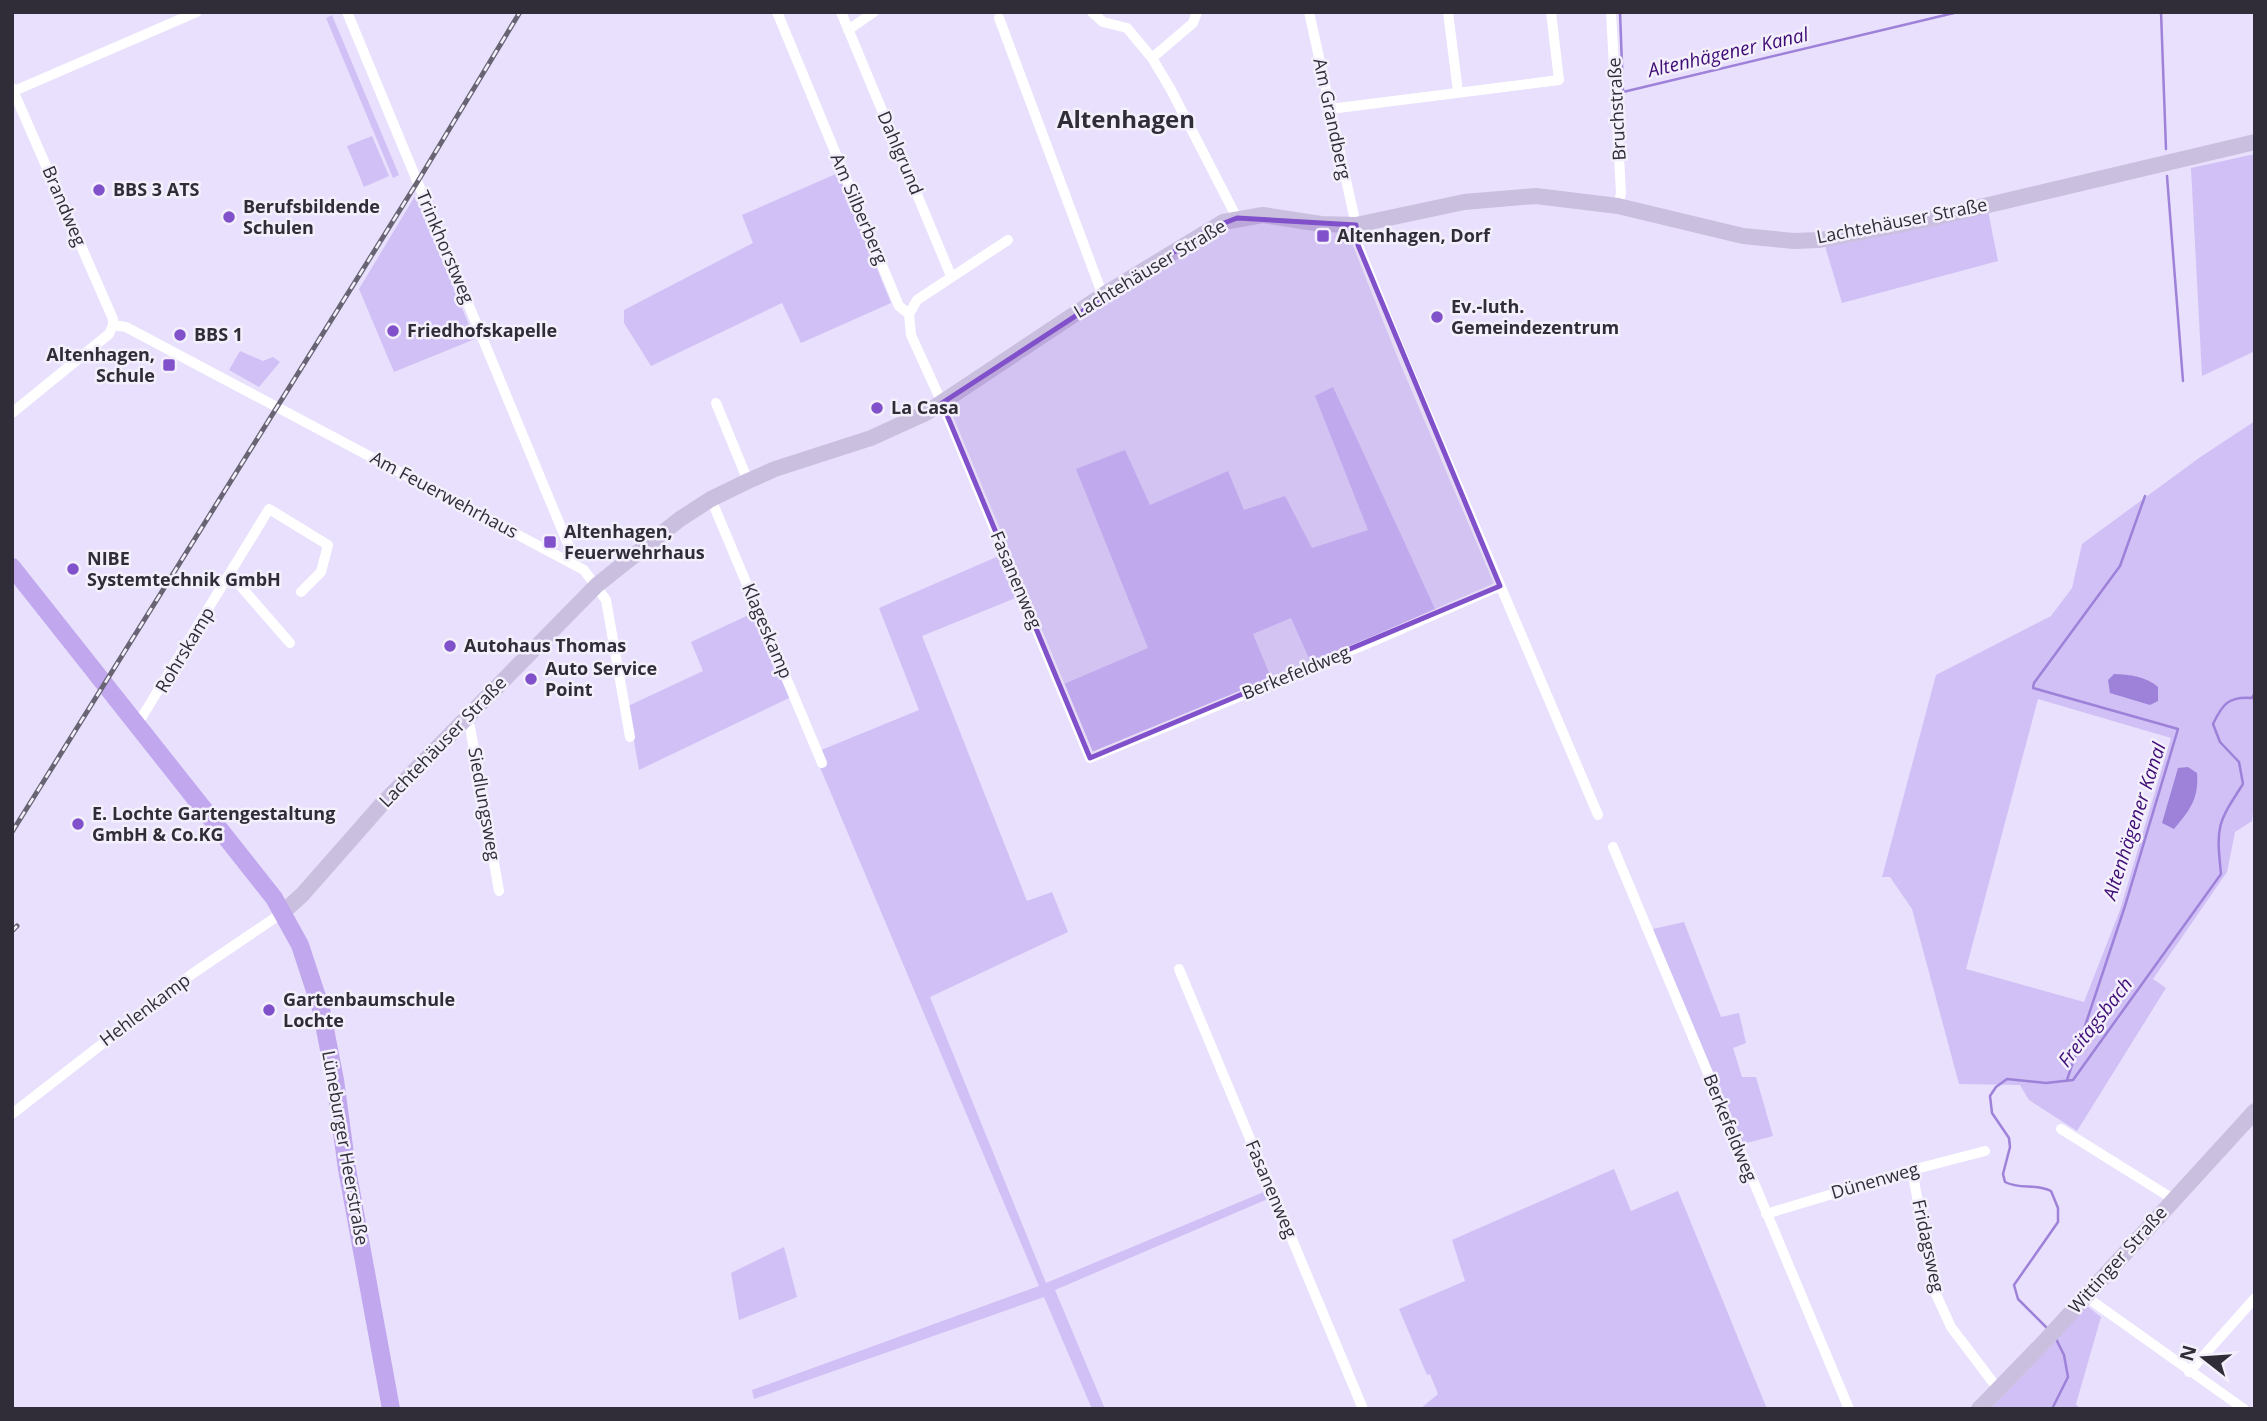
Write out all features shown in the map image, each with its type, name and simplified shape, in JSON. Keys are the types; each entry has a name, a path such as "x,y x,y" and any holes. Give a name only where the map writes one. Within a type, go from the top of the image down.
{"main road":[{"name":"Lüneburger Heerstraße","path":"12,567 270,893 300,945 321,1009 335,1080 347,1169 391,1409"}],"street":[{"path":"13,90 197,12"},
{"name":"Trinkhorstweg","path":"347,12 570,548 569,561"},
{"name":"Am Silberberg","path":"777,12 899,306 909,314 911,335 942,403"},
{"name":"Dahlgrund","path":"841,12 951,276"},
{"path":"848,30 874,12"},
{"path":"1092,12 1103,22 1127,28 1152,58 1237,218"},
{"path":"1152,58 1193,23 1197,12"},
{"name":"Am Grandberg","path":"1310,12 1356,225"},
{"path":"1448,12 1458,92"},
{"path":"1330,109 1559,80 1551,12"},
{"name":"Bruchstraße","path":"1611,12 1621,193 1618,206"},
{"path":"999,18 1103,296"},
{"name":"Brandweg","path":"13,90 113,319 113,325"},
{"name":"Lachtehäuser Straße","path":"282,913 296,901 364,823 597,585 651,540 711,499 748,481 775,469 872,438 917,417 1209,229 1237,218 1263,215 1321,224 1356,225 1464,202 1518,196 1554,197 1618,206 1743,236 1768,240 1820,240 1925,219 2255,142"},
{"path":"1356,225 1358,245 1598,815"},
{"path":"909,314 917,300 1008,240"},
{"path":"12,413 109,334 113,325"},
{"name":"Am Feuerwehrhaus","path":"113,325 126,327 569,561 584,570 597,585"},
{"path":"716,403 748,481"},
{"name":"Fasanenweg","path":"942,403 1090,758"},
{"name":"Klageskamp","path":"711,499 822,764"},
{"name":"Rohrskamp","path":"137,725 269,509 328,545 321,572 301,592"},
{"path":"230,574 290,643"},
{"path":"597,585 606,600 630,737"},
{"name":"Berkefeldweg","path":"1090,758 1500,586"},
{"name":"Siedlungsweg","path":"464,720 470,727 499,891"},
{"name":"Berkefeldweg","path":"1613,847 1849,1409"},
{"name":"Hehlenkamp","path":"12,1114 192,974 282,913"},
{"name":"Fasanenweg","path":"1180,968 1363,1409"},
{"name":"Wittinger Straße","path":"1979,1409 2059,1326 2255,1111"},
{"path":"2062,1129 2173,1199"},
{"name":"Dünenweg","path":"1766,1214 1985,1151"},
{"name":"Fridagsweg","path":"1912,1170 1936,1292 1951,1327 1998,1389"},
{"path":"2085,1296 2244,1409"},
{"path":"2189,1372 2255,1298"}],"highlighted area":[{"path":"1237,218 1356,225 1358,245 1500,586 1090,758 942,403 1209,229"}],"shaded area":[{"path":"332,15 399,175 393,178 326,18"},
{"path":"372,136 389,176 364,187 347,146"},
{"path":"2255,154 2255,351 2202,376 2191,168"},
{"path":"838,173 891,303 801,343 782,303 651,366 624,323 624,310 753,243 742,215"},
{"path":"415,196 475,339 394,372 359,289"},
{"path":"1988,211 1998,261 1842,303 1825,246"},
{"path":"240,351 263,361 273,357 280,362 259,387 229,370"},
{"path":"1333,387 1436,611 1311,663 1291,618 1253,634 1272,680 1092,752 1064,684 1148,648 1076,469 1125,450 1150,505 1228,471 1244,510 1285,496 1312,548 1368,530 1315,396"},
{"path":"2255,421 2255,793 2252,821 2235,832 2227,872 2153,979 2166,988 2077,1131 2029,1100 2020,1085 1959,1084 1912,909 1890,877 1882,877 1936,675 2051,616 2072,588 2082,544 2199,458","holes":["2038,699 2171,738 2120,910 2084,1002 1966,969"]},
{"path":"1001,555 1018,597 922,636 1027,901 1052,892 1068,932 930,997 1046,1283 1266,1191 1270,1198 1055,1290 1105,1409 1092,1409 1044,1297 754,1399 752,1390 1039,1286 814,753 919,710 879,608"},
{"path":"755,612 791,697 639,770 628,706 703,671 691,642"},
{"path":"2114,674 2138,677 2154,684 2158,687 2158,701 2150,705 2110,693 2108,680"},
{"path":"2188,767 2197,773 2195,797 2189,810 2174,829 2162,823 2178,768"},
{"path":"1684,922 1721,1017 1739,1013 1746,1043 1733,1048 1742,1077 1756,1077 1773,1136 1739,1145 1653,929"},
{"path":"1614,1169 1631,1211 1678,1191 1767,1409 1420,1409 1438,1394 1399,1309 1465,1281 1452,1240"},
{"path":"784,1247 797,1297 739,1320 731,1273"},
{"path":"2086,1305 2101,1317 2076,1404 2080,1409 1990,1409 2049,1348"}],"waterway":[{"name":"Altenhägener Kanal","path":"1620,12 1623,92 1958,12"},
{"name":"Altenhägener Kanal","path":"2161,12 2166,149"},
{"name":"Altenhägener Kanal","path":"2167,176 2183,381"},
{"name":"Altenhägener Kanal","path":"2067,1080 2125,906 2178,729 2033,688 2120,566 2145,496"},
{"name":"Freitagsbach","path":"2048,1329 2018,1299 2014,1285 2058,1222 2058,1208 2051,1191 2005,1182 2003,1174 2010,1147 2009,1138 1992,1113 1990,1096 1996,1087 2007,1079 2046,1083 2073,1080 2221,874 2220,826 2243,784 2239,762 2220,742 2213,724 2231,700 2252,698 2255,693"},
{"name":"Freitagsbach","path":"2052,1409 2068,1377 2064,1355 2056,1339"}],"railway":[{"path":"12,832 418,181 520,12"},
{"path":"12,931 17,926"}],"place":[{"name":"BBS 3 ATS","path":"99,190"},
{"name":"Berufsbildende Schulen","path":"229,217"},
{"name":"Altenhagen, Dorf","path":"1323,236"},
{"name":"Ev.-luth. Gemeindezentrum","path":"1437,317"},
{"name":"Friedhofskapelle","path":"393,331"},
{"name":"BBS 1","path":"180,335"},
{"name":"Altenhagen, Schule","path":"169,365"},
{"name":"La Casa","path":"877,408"},
{"name":"Altenhagen, Feuerwehrhaus","path":"550,542"},
{"name":"NIBE Systemtechnik GmbH","path":"73,569"},
{"name":"Autohaus Thomas","path":"450,646"},
{"name":"Auto Service Point","path":"531,679"},
{"name":"E. Lochte Gartengestaltung GmbH & Co.KG","path":"78,824"},
{"name":"Gartenbaumschule Lochte","path":"269,1010"}],"district":[{"name":"Altenhagen","path":"1126,120"}]}
